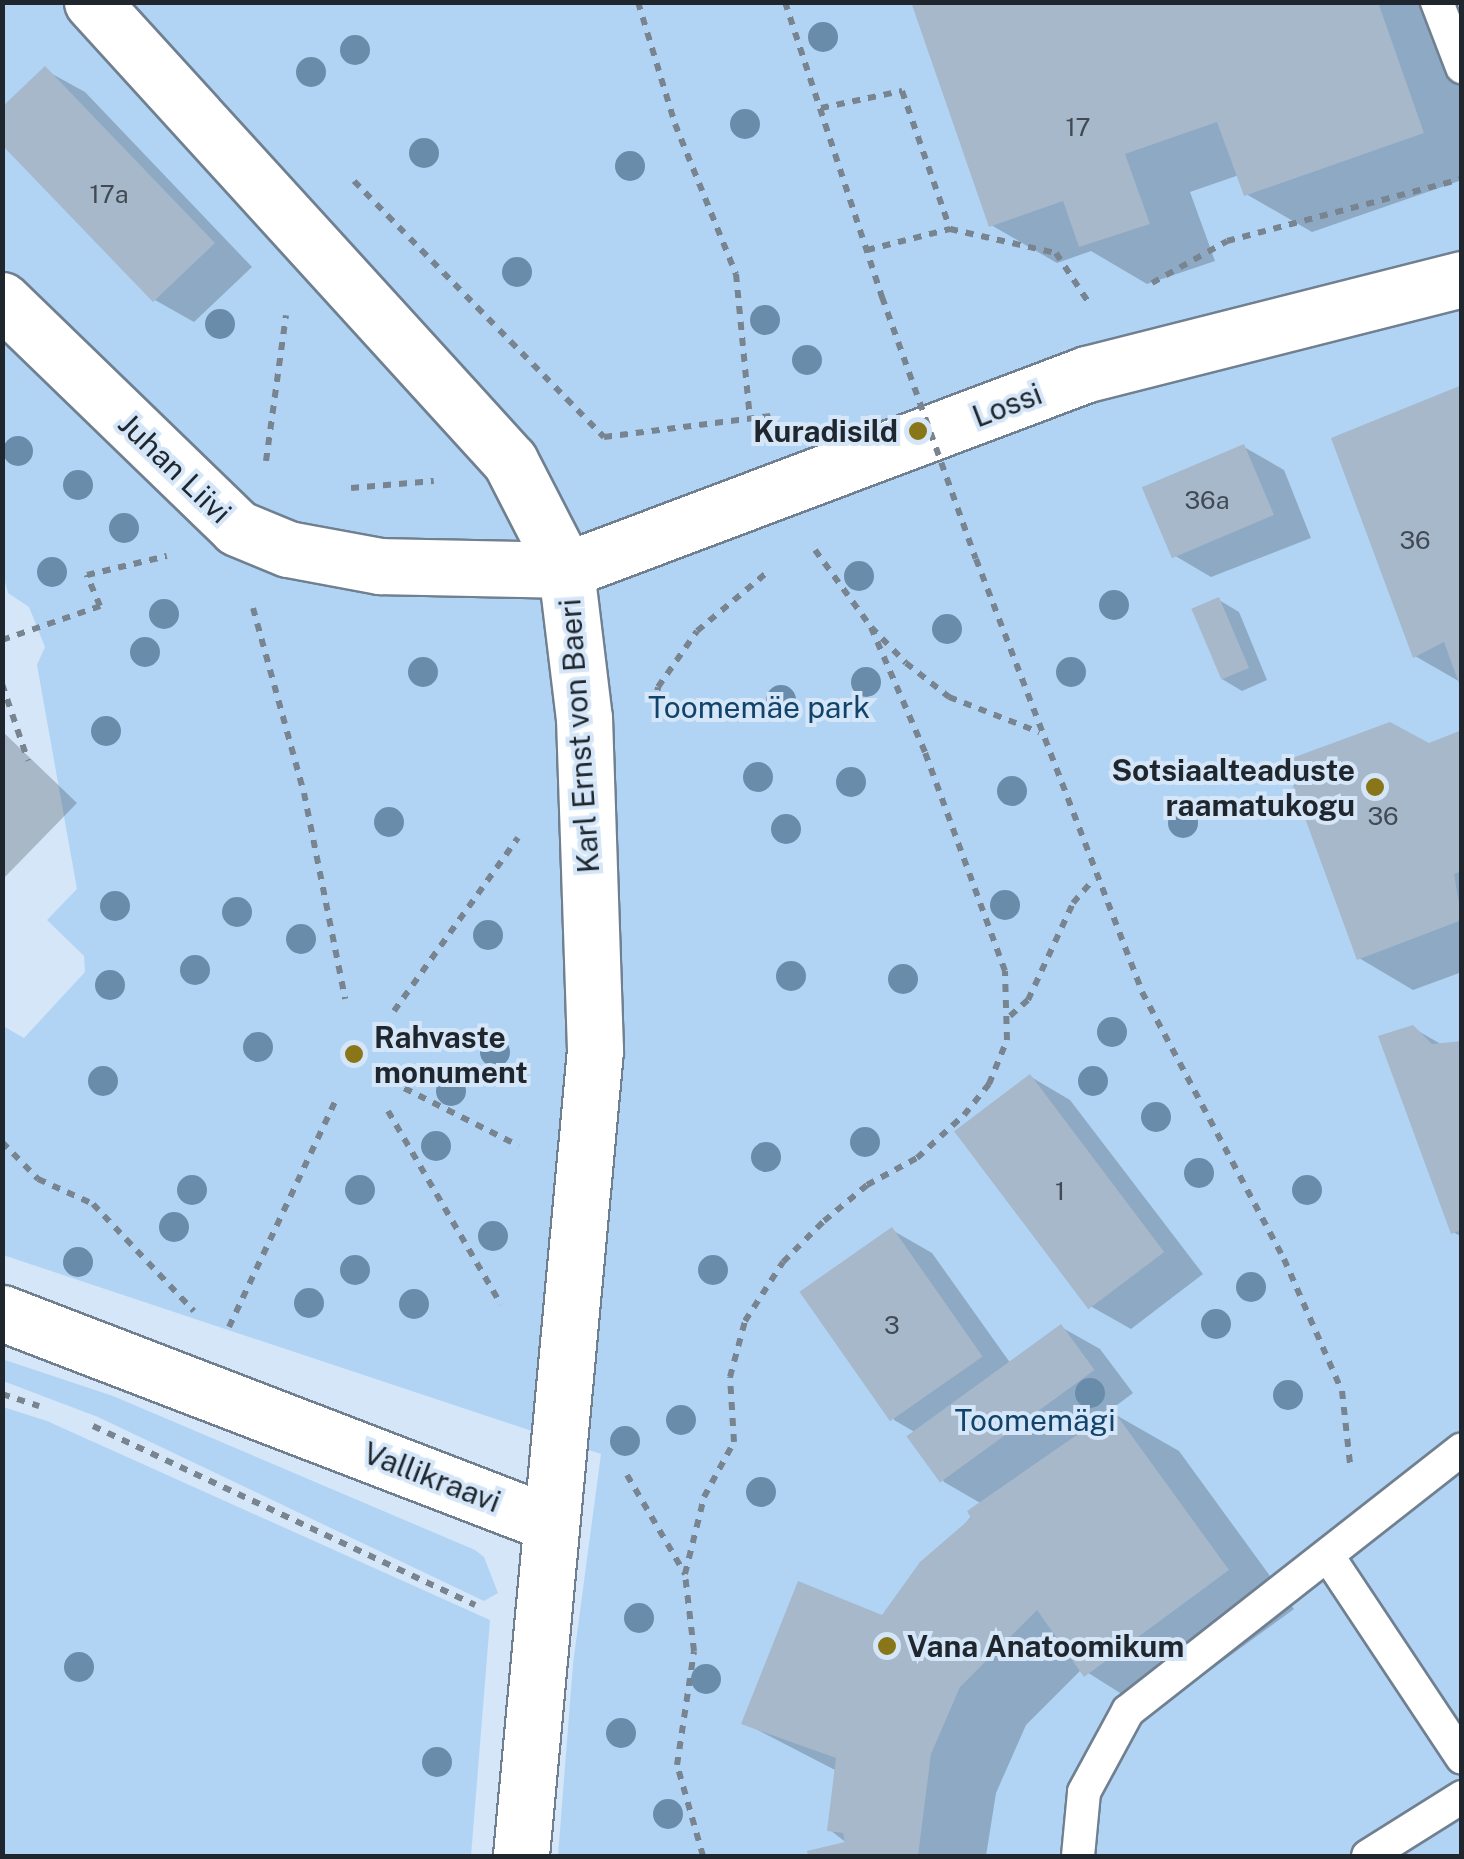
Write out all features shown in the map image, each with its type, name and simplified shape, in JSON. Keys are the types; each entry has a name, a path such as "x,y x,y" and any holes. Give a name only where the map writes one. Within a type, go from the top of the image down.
{"street":[{"name":"Karl Ernst von Baeri","path":"92,2 297,221 510,461 566,570 584,718 595,1050 548,1523"},
{"name":"Lossi","path":"566,570 1086,374 1462,279"},
{"name":"Juhan Liivi","path":"2,300 237,528 288,549 380,566 566,570"},
{"name":"Vallikraavi","path":"2,1313 548,1523"},
{"path":"521,1856 548,1523"}],"lane":[{"path":"1437,2 1462,67"},
{"path":"1078,1856 1084,1792 1128,1711 1462,1449"},
{"path":"1328,1556 1462,1758"},
{"path":"1368,1856 1462,1797"}],"path":[{"path":"638,2 675,124 736,274 750,419"},
{"path":"786,2 882,297 1094,879 1142,992 1284,1259 1342,1391 1350,1481 1328,1556"},
{"path":"821,108 902,92 950,229"},
{"path":"343,170 604,438"},
{"path":"265,470 297,221"},
{"path":"866,250 950,229 1056,252 1098,316"},
{"path":"922,466 950,455"},
{"path":"237,528 255,624 304,793 345,999"},
{"path":"702,1856 677,1765 694,1651 685,1574 704,1497 734,1442 730,1377 760,1295 824,1221 867,1186 916,1158 964,1115 990,1084 1010,1016 1005,971 982,903 870,628 808,540"},
{"path":"2,640 100,606 88,574 163,557"},
{"path":"656,722 658,687 696,631 781,562"},
{"path":"870,628 949,697 1040,732"},
{"path":"2,684 28,760"},
{"path":"1010,1016 1028,1000 1074,903 1094,879"},
{"path":"390,1082 532,1152"},
{"path":"202,1389 335,1102"},
{"path":"388,1111 507,1314 612,1448 685,1574"},
{"path":"2,1142 38,1179 93,1204 224,1338"},
{"path":"2,1394 50,1409"},
{"path":"83,1422 338,1545 541,1632"}],"green space":[{"name":"Toomemäe park","path":"3,3 1461,3 1461,1856 558,1856 573,1664 601,1454 3,1255 3,1026 24,1038 85,972 84,956 47,920 77,889 37,665 45,647 29,607 8,593 3,574"},
{"path":"2,1359 113,1396 475,1550 484,1557 498,1593 484,1601 98,1417 3,1381"},
{"path":"3,1407 47,1421 490,1620 471,1856 3,1856"}],"building":[{"path":"911,2 1378,2 1424,133 1244,196 1217,122 1125,154 1150,224 1079,247 1063,201 989,227"},
{"path":"45,66 215,243 153,302 2,145 2,107"},
{"path":"1462,385 1461,689 1444,642 1413,658 1331,438"},
{"path":"1244,444 1274,515 1172,558 1142,487"},
{"path":"1219,597 1249,668 1221,680 1191,609"},
{"path":"1390,722 1429,743 1462,730 1462,871 1454,874 1462,920 1357,960 1284,761"},
{"path":"1413,1025 1432,1044 1462,1041 1462,1230 1451,1234 1378,1036"},
{"path":"1030,1074 1164,1252 1088,1309 954,1131"},
{"path":"892,1227 983,1356 890,1421 799,1292"},
{"path":"1061,1324 1095,1370 940,1482 906,1436"},
{"name":"Vana Anatoomikum","path":"1113,1410 1229,1570 1084,1677 1037,1610 960,1687 931,1754 918,1856 808,1856 807,1851 845,1842 843,1833 827,1831 836,1758 741,1724 798,1581 882,1615 920,1562 971,1518 967,1511"}],"place":[{"name":"Kuradisild","path":"918,431"},
{"name":"Sotsiaalteaduste raamatukogu","path":"1375,787"},
{"name":"Rahvaste monument","path":"354,1054"},
{"name":"Vana Anatoomikum","path":"887,1646"}],"park label":[{"name":"Toomemägi","path":"1035,1420"}]}
